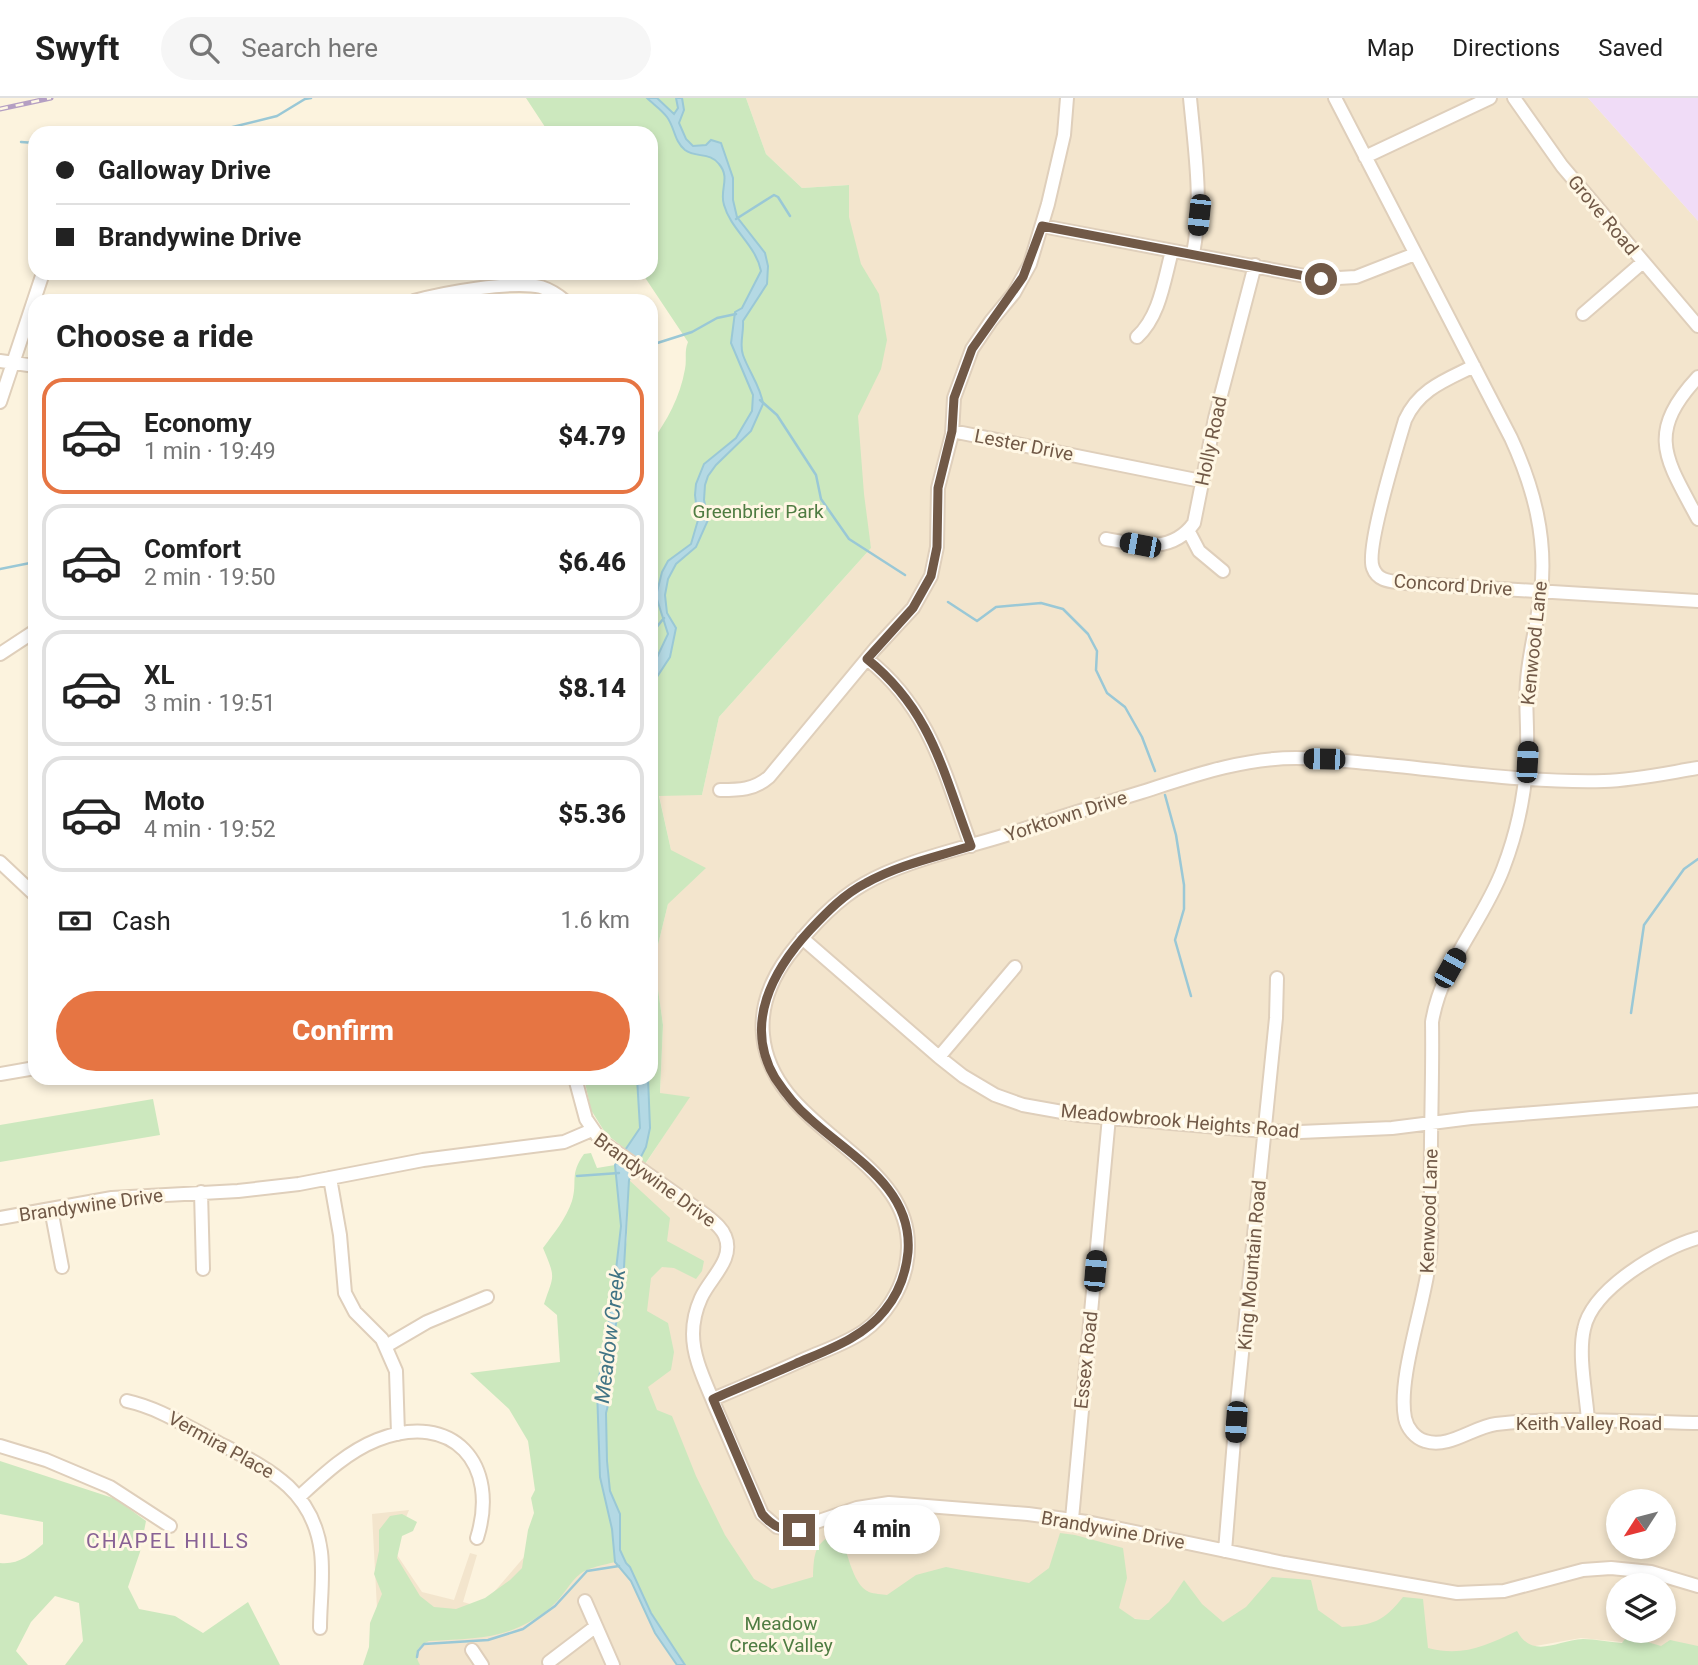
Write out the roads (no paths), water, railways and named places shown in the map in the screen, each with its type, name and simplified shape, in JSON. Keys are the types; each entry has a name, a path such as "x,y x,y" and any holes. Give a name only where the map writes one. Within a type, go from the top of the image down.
{"street":[{"name":"Lester Drive","path":"1067,98 1064,135 1042,226 1023,277 972,349 954,398 952,431 1201,481"},
{"path":"1190,98 1199,195 1193,254"},
{"name":"Kenwood Lane","path":"1335,98 1511,438 1532,491 1542,549 1541,591 1528,668 1526,778 1517,827 1502,872 1450,968 1435,1005 1432,1022 1431,1254 1408,1368 1404,1410 1407,1424"},
{"path":"1365,157 1490,98"},
{"name":"Grove Road","path":"1514,98 1562,166 1698,326"},
{"path":"1042,226 1312,278 1339,280 1370,274 1415,254"},
{"path":"1137,337 1154,315 1172,251"},
{"path":"1583,314 1643,262"},
{"name":"Holly Road","path":"1188,530 1197,514 1201,481 1255,265"},
{"path":"510,280 510,287"},
{"path":"444,294 538,286 557,294"},
{"path":"0,402 7,362 28,310"},
{"path":"7,362 28,365"},
{"name":"Concord Drive","path":"1474,366 1430,388 1410,409 1376,527 1371,559 1377,575 1387,581 1698,601"},
{"path":"1698,377 1675,405 1670,415 1665,441 1672,470 1698,519"},
{"path":"720,789 745,790 769,777 913,608 931,576 937,547 938,488 952,431"},
{"path":"1105,538 1153,546 1172,541 1188,530 1206,560 1223,571"},
{"path":"0,654 28,636"},
{"path":"867,659 901,692 928,731 946,771 971,846"},
{"name":"Yorktown Drive","path":"713,1399 863,1332 891,1302 901,1282 907,1261 908,1234 895,1198 866,1165 796,1105 775,1076 766,1055 762,1026 767,994 781,965 831,908 864,884 884,874 971,846 1245,762 1324,759 1526,778 1606,781 1698,768"},
{"path":"0,862 28,884"},
{"name":"Meadowbrook Heights Road","path":"802,939 939,1057 982,1088 1009,1100 1047,1110 1264,1131 1300,1132 1379,1129 1511,1114 1698,1100"},
{"path":"939,1057 1015,967"},
{"name":"King Mountain Road","path":"1225,1551 1278,978"},
{"path":"0,1074 28,1069"},
{"path":"576,1085 581,1107 592,1130"},
{"name":"Essex Road","path":"1072,1519 1109,1117"},
{"name":"Brandywine Drive","path":"0,1218 145,1195 265,1189 422,1160 564,1142 592,1130 605,1143 707,1216 726,1238 728,1247 724,1261 702,1296 694,1322 694,1349 762,1514 776,1527 799,1530 857,1508 889,1503 1072,1519 1225,1551 1457,1592 1504,1591 1583,1570 1611,1568 1651,1572 1698,1586"},
{"path":"330,1178 340,1235 345,1293 355,1312 386,1346 397,1373 398,1434"},
{"path":"201,1192 203,1269"},
{"path":"51,1209 62,1267"},
{"path":"1588,1420 1582,1338 1592,1309 1616,1286 1657,1255 1698,1238"},
{"path":"386,1346 427,1322 487,1297"},
{"name":"Vermira Place","path":"127,1401 156,1409 272,1471 299,1497 314,1524 320,1545 320,1628"},
{"name":"Keith Valley Road","path":"1407,1424 1418,1438 1429,1442 1454,1439 1491,1425 1557,1419 1698,1423"},
{"path":"299,1497 354,1452 380,1439 414,1431 435,1432 453,1440 476,1464 482,1488 483,1515 477,1538"},
{"path":"0,1446 46,1460 110,1487 170,1526"},
{"path":"585,1601 612,1665"},
{"path":"549,1662 595,1627"},
{"path":"472,1650 482,1665"}],"water":[{"path":"647,98 657,98 674,114 678,108 676,98 682,98 684,110 679,123 686,139 693,146 706,145 711,140 721,143 733,178 733,200 737,217 765,253 768,266 767,284 743,321 742,343 743,355 763,404 751,431 708,476 704,500 708,520 696,547 676,564 668,579 665,595 667,613 676,628 670,657 658,675 658,655 668,634 658,602 662,572 668,561 691,544 698,520 696,484 704,464 736,438 752,411 753,395 731,343 735,312 742,308 761,271 754,253 727,214 723,200 725,179 722,169 715,160 685,150 660,109"},
{"name":"Meadow Creek","path":"637,1085 648,1085 650,1128 646,1147 629,1180 623,1285 612,1346 606,1413 607,1461 610,1491 620,1514 620,1550 651,1613 685,1665 677,1665 655,1633 631,1581 615,1562 612,1529 600,1477 597,1389 613,1296 621,1226 615,1165 640,1128"}],"waterway":[{"path":"236,126 277,116 311,98"},
{"path":"21,142 28,142"},
{"path":"736,219 774,195 790,216"},
{"path":"658,343 692,332 717,318 736,314"},
{"path":"760,400 777,415 816,475 821,499 849,539 905,575"},
{"path":"0,569 28,563"},
{"path":"948,602 977,621 996,607 1041,603 1063,609 1088,634 1097,651 1096,670 1107,693 1125,707 1142,737 1155,771"},
{"path":"658,625 664,618"},
{"path":"1165,795 1176,835 1184,885 1184,909 1175,940 1191,996"},
{"path":"1631,1013 1644,925 1684,869 1698,859"},
{"path":"577,1176 619,1173"},
{"path":"417,1657 424,1644 488,1640 523,1629 555,1606 587,1571 619,1566"}],"railway":[{"path":"0,109 51,98"}],"district":[{"name":"CHAPEL HILLS","path":"168,1541"}],"park label":[{"name":"Greenbrier Park","path":"758,511"},
{"name":"Meadow Creek Valley","path":"781,1634"}]}
